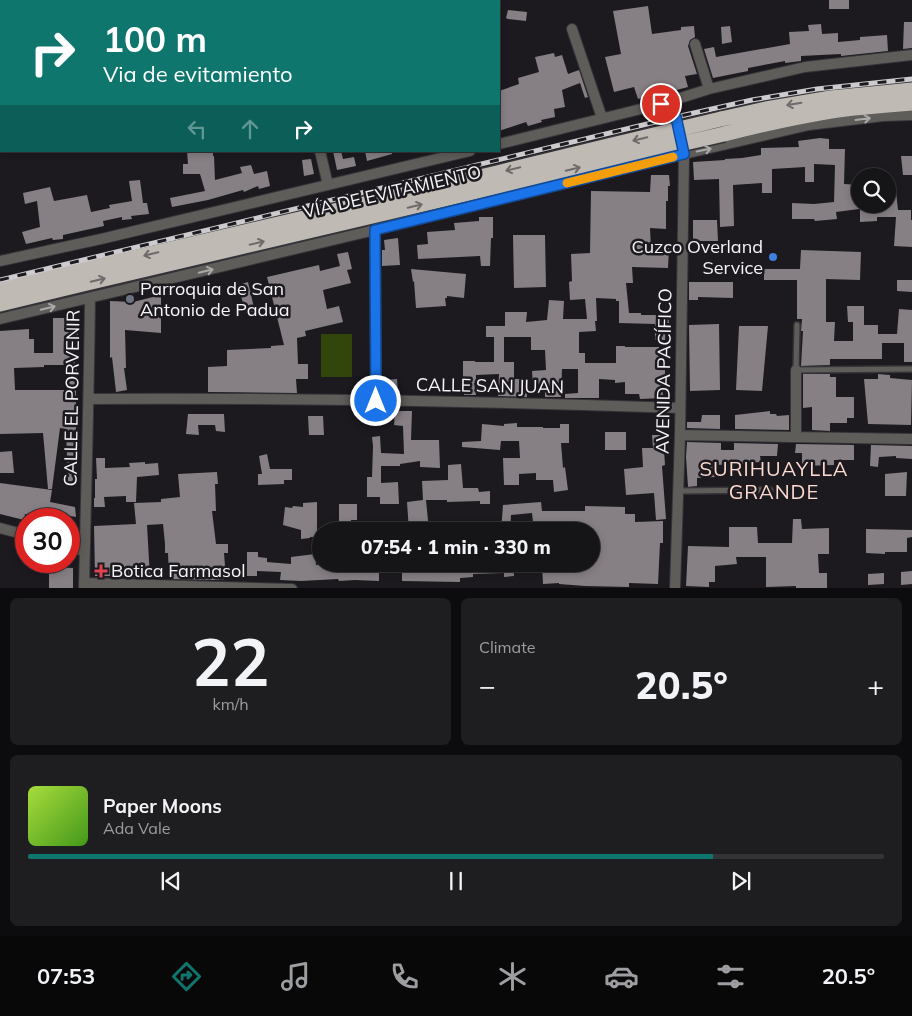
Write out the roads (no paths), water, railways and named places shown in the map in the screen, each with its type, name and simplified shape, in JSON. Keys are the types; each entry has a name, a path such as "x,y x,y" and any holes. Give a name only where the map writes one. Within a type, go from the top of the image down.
{"highway":[{"name":"VÍA DE EVITAMIENTO","path":"0,304 722,126 766,109 831,98 912,90"},
{"name":"VÍA DE EVITAMIENTO","path":"722,126 771,122 867,106 912,104"},
{"name":"VÍA DE EVITAMIENTO","path":"0,289 487,176 614,152"}],"street":[{"path":"572,29 602,118"},
{"path":"695,44 709,89"},
{"path":"500,144 804,66 912,55"},
{"name":"AVENIDA PACÍFICO","path":"661,104 676,117 684,154 680,435 675,588"},
{"path":"0,319 684,154 809,126 883,116 912,115"},
{"path":"320,152 328,185"},
{"path":"0,261 466,152"},
{"path":"375,230 376,401"},
{"name":"CALLE EL PORVENIR","path":"84,586 90,298"},
{"path":"796,370 796,436"},
{"name":"CALLE SAN JUAN","path":"89,399 214,398 572,404 680,408"},
{"path":"680,435 912,439"},
{"path":"0,528 15,532"},
{"path":"80,550 84,551"},
{"path":"84,586 292,588"}],"lane":[{"path":"797,325 796,370 912,369"},
{"path":"678,491 770,490"}],"railway":[{"path":"0,280 752,100 817,89 912,79"}],"place":[{"name":"Cuzco Overland Service","path":"773,257"},
{"name":"Parroquia de San Antonio de Padua","path":"130,299"},
{"name":"Botica Farmasol","path":"101,571"}],"district":[{"name":"SURIHUAYLLA GRANDE","path":"774,480"}]}
